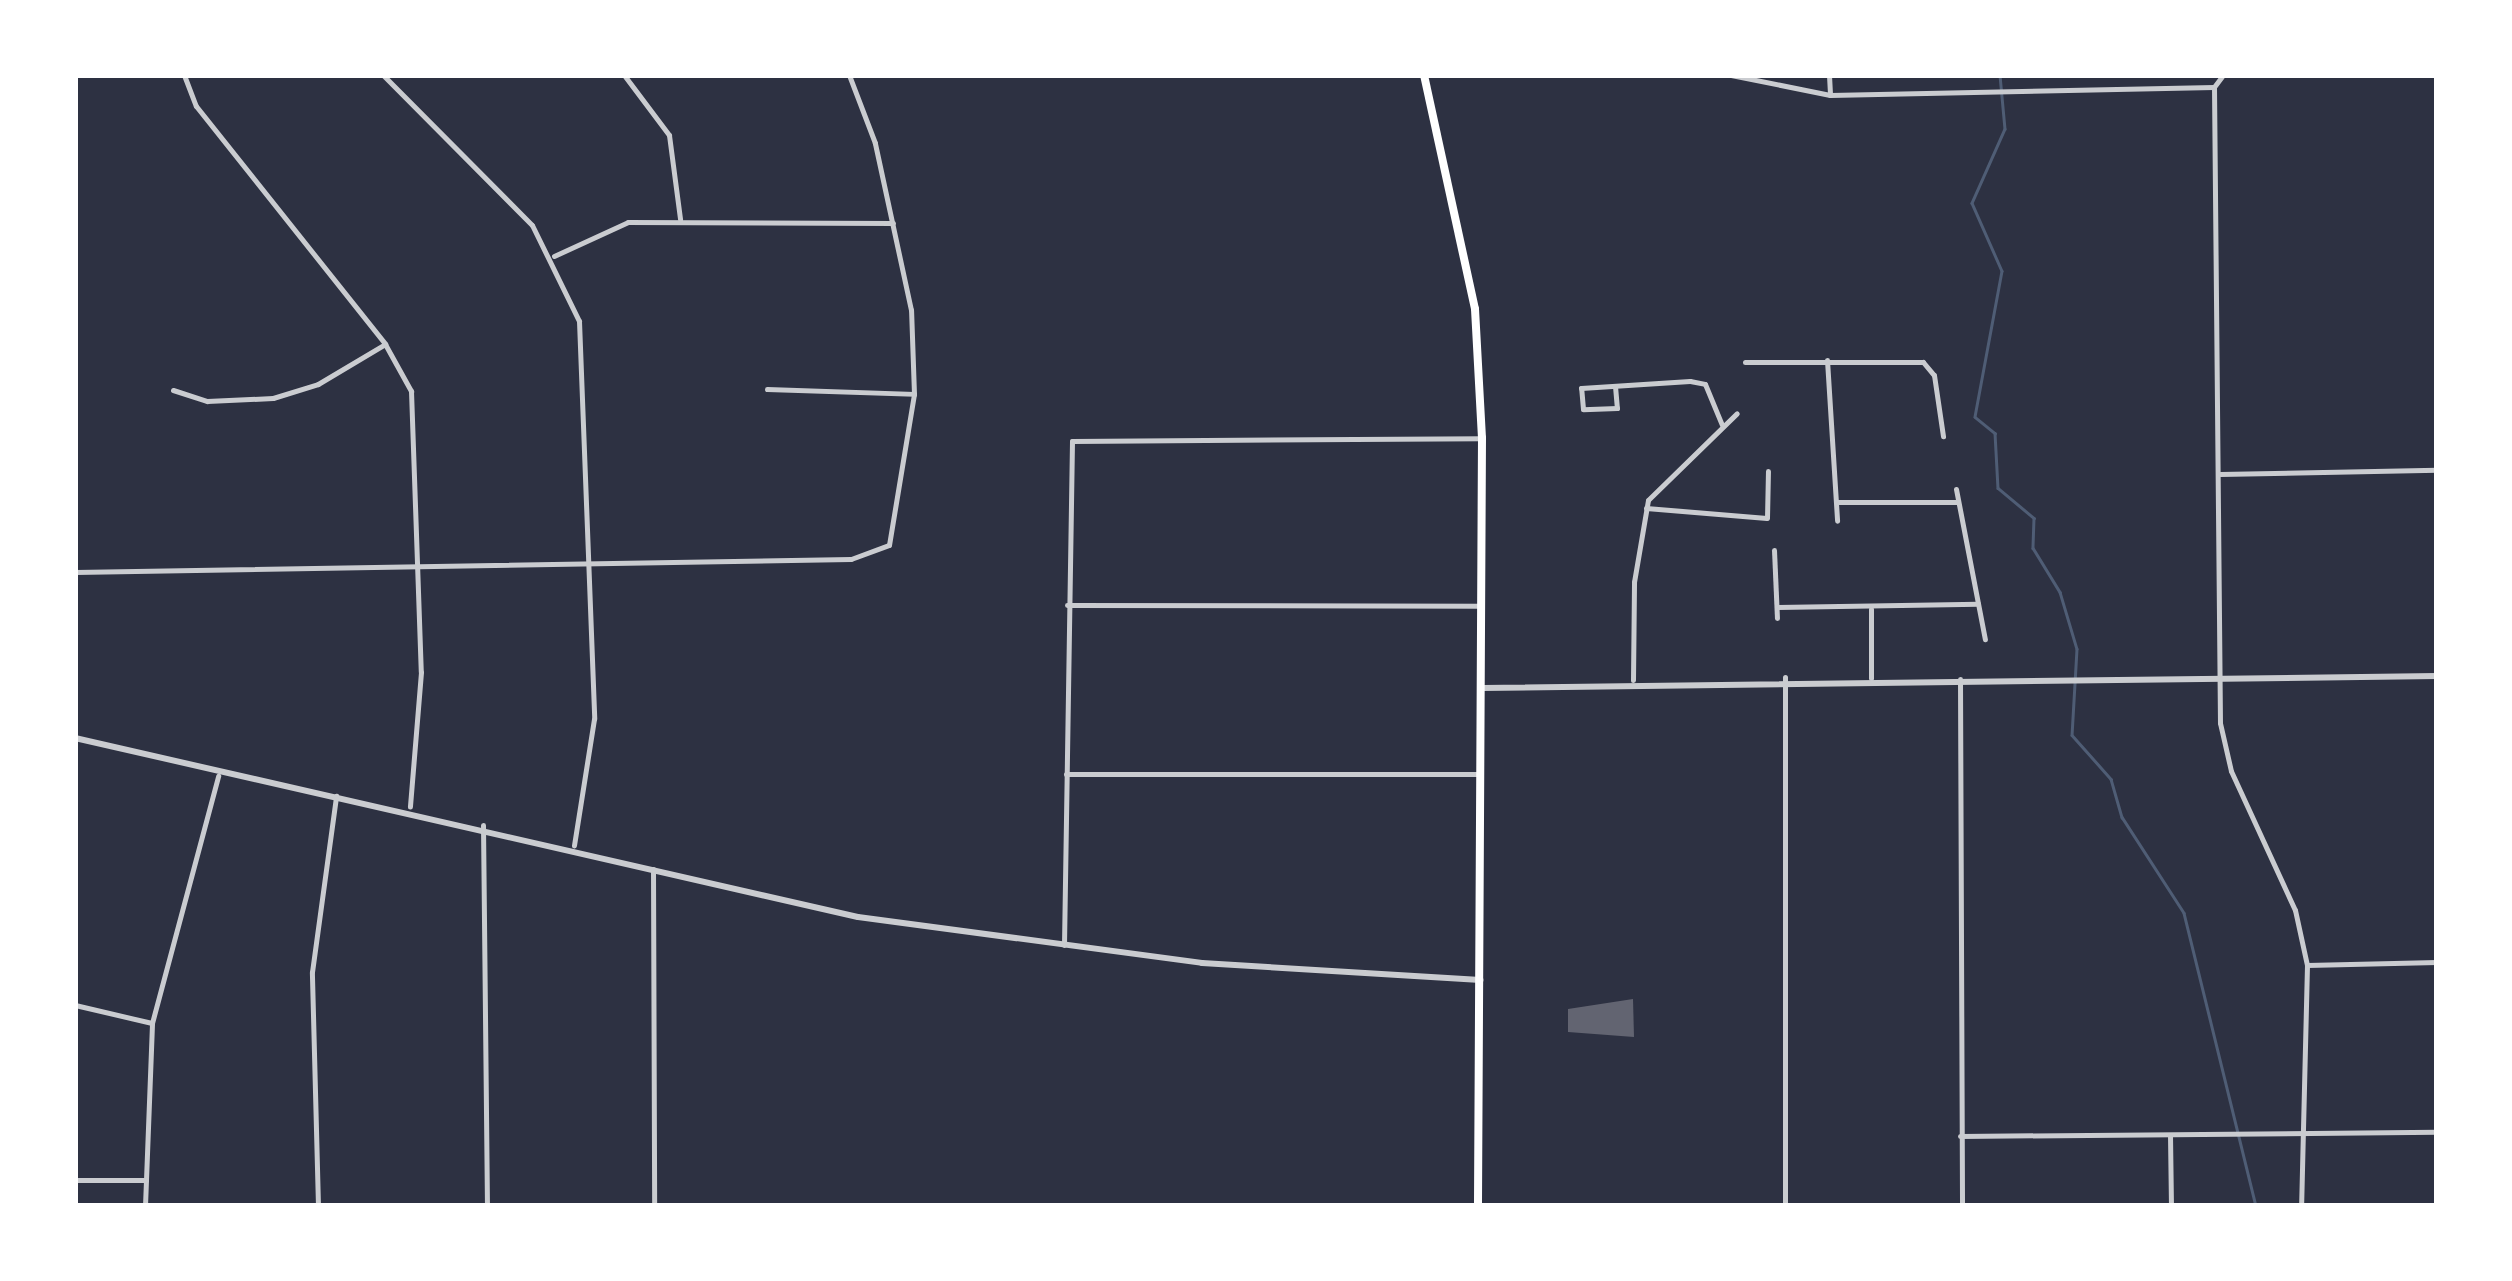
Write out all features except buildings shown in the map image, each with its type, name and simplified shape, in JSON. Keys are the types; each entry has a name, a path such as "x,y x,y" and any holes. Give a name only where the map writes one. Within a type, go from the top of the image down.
{"main road":[{"path":"1424,75 1476,310 1484,606 1478,1206"}],"street":[{"path":"184,75 230,152 386,344 415,405 420,570 410,807"},
{"path":"383,75 553,256 586,357 594,720 574,845"},
{"path":"624,75 668,135 680,219"},
{"path":"75,572 420,570 592,559 871,555 889,546 896,524 914,394 911,310 893,223 848,75"},
{"path":"1731,75 1830,95 2214,87"},
{"path":"1829,75 1830,95"},
{"path":"2223,75 2214,87 2222,748 2294,910 2307,965 2307,1133 2301,1206"},
{"path":"553,256 628,222 680,219 893,223"},
{"path":"173,390 207,401 272,398 318,384 386,344"},
{"path":"1827,360 1837,522"},
{"path":"1745,362 1923,362 1934,374 1943,436"},
{"path":"1615,386 1617,408 1583,409 1580,388 1615,386 1705,384 1722,426"},
{"path":"767,389 914,394"},
{"path":"1633,680 1634,582 1646,508 1664,476 1737,412"},
{"path":"1064,946 1067,449 1080,436 1482,438"},
{"path":"2220,474 2437,470"},
{"path":"1646,508 1768,518 1768,471"},
{"path":"1956,490 1985,639"},
{"path":"1837,502 1958,502"},
{"path":"1774,550 1777,618"},
{"path":"1776,608 1978,604"},
{"path":"1066,605 1484,606"},
{"path":"1870,609 1871,678"},
{"path":"1482,688 1786,677 2437,676"},
{"path":"1785,1206 1786,677"},
{"path":"1960,679 1962,1206"},
{"path":"75,738 218,776 410,807 858,917 1064,946 1481,980"},
{"path":"1066,774 1483,774"},
{"path":"145,1206 152,1023 218,776"},
{"path":"318,1206 312,972 336,795"},
{"path":"484,825 486,1206"},
{"path":"653,867 654,1206"},
{"path":"2307,965 2437,962"},
{"path":"75,1004 152,1023"},
{"path":"1960,1136 2437,1132"},
{"path":"2170,1135 2171,1206"},
{"path":"75,1180 146,1180"}],"waterway":[{"path":"2000,75 2005,129 1972,203 2002,271 1975,417 1995,433 1998,488 2034,518 2033,548 2060,592 2077,649 2072,735 2111,779 2122,817 2184,913 2256,1206"}]}
